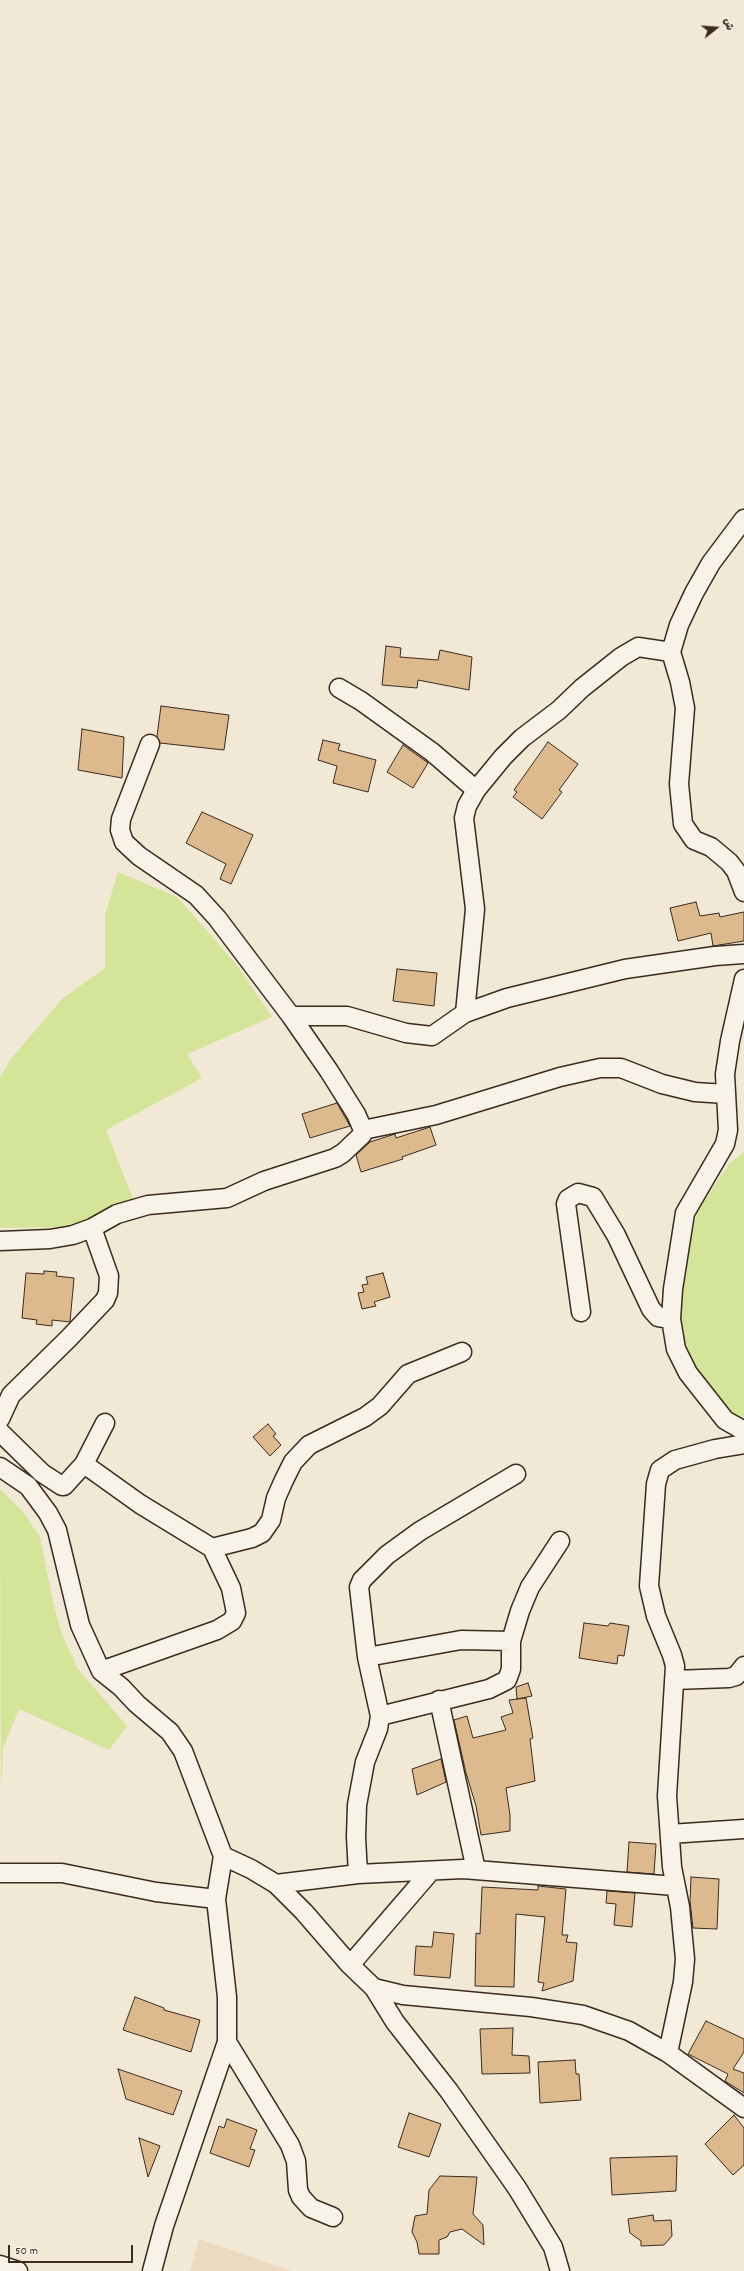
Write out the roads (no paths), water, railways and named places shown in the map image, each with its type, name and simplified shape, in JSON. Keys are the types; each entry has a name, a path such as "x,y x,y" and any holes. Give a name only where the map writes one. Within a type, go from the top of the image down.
{"street":[{"path":"744,519 711,563 694,593 678,625 671,652 680,682 685,708 679,784 683,824 694,840 711,847 730,862 736,871 744,892"},
{"path":"465,1013 474,909 473,881 465,827 465,811 476,790 503,757 527,734 559,710 582,688 621,657 638,647 671,652"},
{"path":"339,688 361,701 432,752 476,790"},
{"path":"0,1241 50,1239 73,1235 92,1228 128,1209 168,1202 213,1200 233,1196 264,1182 340,1155 361,1137 363,1130 356,1114 291,1016 217,918 196,895 139,856 124,842 120,830 121,819 150,744"},
{"path":"291,1016 347,1016 406,1033 426,1036 435,1034 465,1013 507,998 625,969 685,960 744,954"},
{"path":"744,979 730,1041 725,1074 728,1130 725,1144 685,1213 673,1289 671,1319 676,1349 688,1372 725,1420 744,1431"},
{"path":"363,1130 436,1115 560,1078 600,1068 621,1068 662,1084 695,1092 726,1094"},
{"path":"581,1312 566,1204 568,1199 578,1193 593,1197 616,1235 651,1309 658,1317 671,1319"},
{"path":"0,1419 11,1395 105,1300 108,1293 109,1276 92,1228"},
{"path":"212,1548 252,1538 262,1533 272,1520 276,1498 293,1462 309,1445 364,1417 380,1406 408,1374 462,1352"},
{"path":"0,1432 42,1473 58,1485 64,1486 84,1464 105,1423"},
{"path":"668,2053 683,1982 685,1959 680,1907 675,1886 667,1796 674,1666 672,1655 656,1616 649,1586 654,1505 660,1470 675,1460 715,1449 744,1444"},
{"path":"84,1464 140,1504 212,1548 231,1588 236,1613 232,1621 217,1630 101,1671"},
{"path":"0,1467 28,1486 48,1513 57,1530 80,1625 101,1671 170,1732 182,1751 223,1856 216,1899 226,1990 228,2042 164,2226 152,2271"},
{"path":"358,1874 356,1837 357,1805 365,1762 378,1729 380,1716 366,1657 359,1593 362,1580 387,1555 420,1531 516,1474"},
{"path":"380,1716 439,1700 489,1689 507,1680 511,1669 511,1641 530,1587 560,1541"},
{"path":"366,1657 461,1640 511,1641"},
{"path":"674,1680 729,1678 743,1672"},
{"path":"439,1700 476,1870"},
{"path":"670,1834 744,1829"},
{"path":"223,1856 251,1868 276,1884 374,1988 395,2022 449,2092 517,2188 553,2247 560,2271"},
{"path":"276,1884 358,1874 476,1870 675,1886"},
{"path":"350,1964 431,1871"},
{"path":"0,1873 62,1873 156,1892 216,1899"},
{"path":"374,1988 403,1996 531,2007 583,2015 629,2031 668,2053 744,2108"},
{"path":"228,2042 290,2145 296,2161 298,2190 301,2197 310,2208 334,2216"},
{"path":"0,2265 18,2271"}]}
